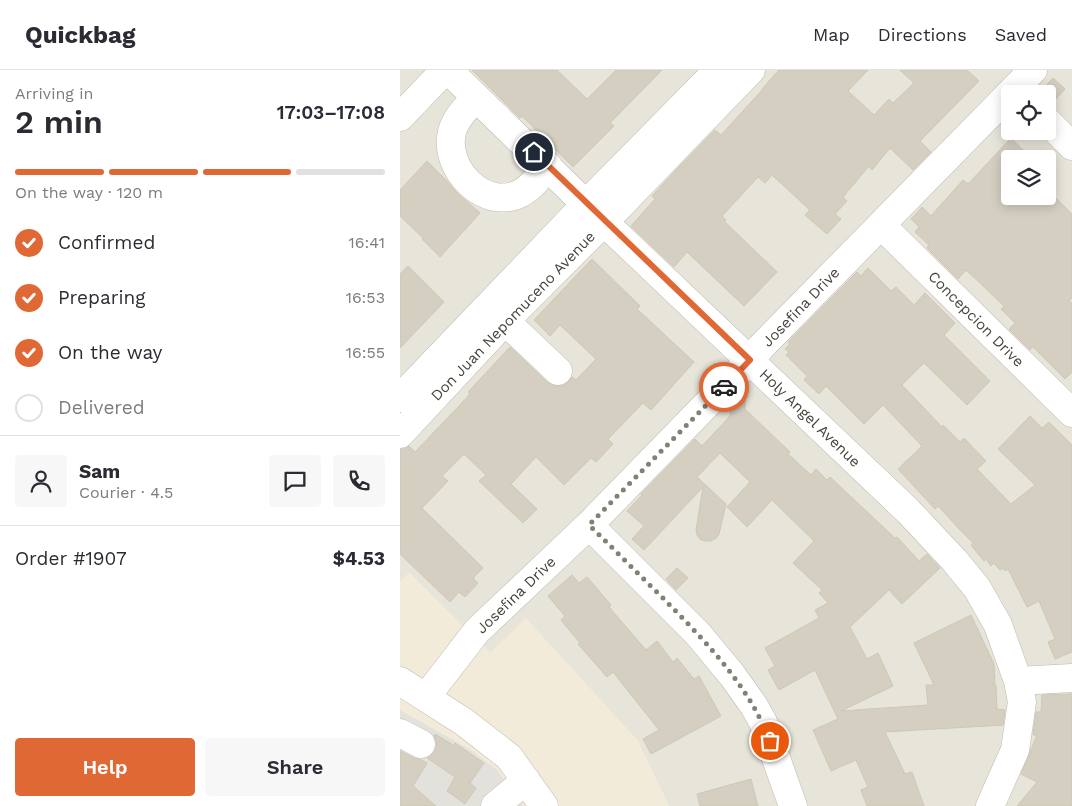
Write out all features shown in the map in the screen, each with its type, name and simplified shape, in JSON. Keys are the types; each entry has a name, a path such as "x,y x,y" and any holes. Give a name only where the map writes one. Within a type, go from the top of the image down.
{"street":[{"name":"Holy Angel Avenue","path":"446,70 908,511 954,560 977,588 998,625 1018,681 1022,702 1015,750 990,806"},
{"path":"400,117 446,70"},
{"name":"Don Juan Nepomuceno Avenue","path":"408,401 505,321 595,212 718,70"},
{"name":"Don Juan Nepomuceno Avenue","path":"400,434 408,401 595,212 751,70"},
{"name":"Josefina Drive","path":"1021,85 1033,70"},
{"path":"476,97 454,125 450,142 451,152 462,176 482,193 500,198 519,194 528,189 548,166"},
{"name":"Josefina Drive","path":"426,697 477,631 589,525 761,347 1001,106"},
{"path":"1056,130 1072,146"},
{"name":"Concepcion Drive","path":"881,225 1072,413"},
{"path":"505,321 558,370"},
{"path":"589,525 698,634 732,675 763,722 793,806"},
{"path":"1018,681 1072,678"},
{"path":"400,681 464,722 509,757 544,806"},
{"path":"495,806 526,780"}],"shaded area":[{"path":"400,70 1072,70 1072,806 669,806 637,740 526,619 491,654 409,573 400,582"},
{"path":"409,573 490,653 526,618 637,740 669,806 400,806 400,582"},
{"path":"400,710 469,749 497,770 524,806 400,806"}],"building":[{"path":"472,70 557,70 587,99 616,70 662,70 610,123 614,126 573,167"},
{"path":"779,70 868,70 848,91 874,115 889,99 893,103 914,83 900,70 967,70 979,81 920,141 931,152 913,170 890,148 872,170 869,166 843,197 847,201 835,214 841,219 827,234 805,215 810,210 772,175 765,183 758,177 722,216 726,220 724,221 777,272 744,306 687,252 674,267 631,226 655,199 652,196 677,169 715,130 721,135"},
{"path":"1053,78 1065,89 1056,99 1056,85 1047,85"},
{"path":"1009,140 1013,140 1023,150 1001,150 1001,205 1056,205 1056,198 1072,214 1072,298 1069,301 1072,303 1072,372 1065,379 1033,347 1030,350 1009,329 1015,323 1001,309 1004,306 966,270 958,279 927,248 929,245 915,232 919,227 911,219 922,207 931,216 963,180 968,184"},
{"path":"427,161 457,193 480,213 440,257 400,216 400,190"},
{"path":"592,259 640,306 637,309 694,362 651,410 643,403 608,439 613,444 596,462 591,458 564,485 536,457 511,484 537,509 523,523 479,481 486,475 464,454 442,476 448,481 422,508 483,568 473,578 478,583 465,597 459,592 450,602 400,554 400,449 405,449 409,446 415,452 470,394 468,392 510,347 547,382 554,386 563,386 572,377 576,380 596,359 560,325 550,336 534,320"},
{"path":"408,266 444,302 400,348 400,274"},
{"path":"868,268 891,291 896,287 914,305 925,293 955,323 944,335 990,381 967,405 924,363 902,385 942,427 943,425 960,442 964,438 986,461 977,469 1011,504 1035,485 998,449 1030,416 1042,428 1049,422 1072,445 1072,652 1055,659 1048,642 1055,639 1039,601 1027,607 1008,569 1005,571 1003,568 1000,570 994,563 991,566 986,559 984,561 971,545 973,543 938,506 935,509 898,469 922,446 883,405 864,424 826,386 819,394 804,380 807,376 786,355 789,352 785,349 790,344 788,342 857,272 861,276"},
{"path":"736,397 745,397 745,409 811,475 816,469 827,480 830,477 895,538 897,537 919,561 927,554 940,568 902,604 889,590 850,627 867,659 878,653 893,686 841,711 928,705 926,685 934,685 914,643 971,615 994,664 995,683 992,684 996,685 997,709 1005,710 1003,725 885,732 905,774 912,772 924,806 867,806 861,790 868,787 856,760 831,771 813,730 838,719 815,670 779,690 768,670 775,666 765,648 819,618 815,610 828,603 819,593 822,590 793,563 814,541 772,500 747,527 727,507 750,482 720,453 697,477 726,504 719,534 716,538 706,541 701,540 697,535 696,530 703,487 644,550 632,539 644,526 627,511 695,439 702,446 730,416 730,403"},
{"path":"677,568 688,578 676,590 666,579"},
{"path":"572,575 579,583 587,577 611,605 609,607 646,650 657,641 673,662 677,658 694,679 699,676 721,716 651,754 643,739 659,730 613,672 607,677 578,644 580,643 561,620 565,616 548,596"},
{"path":"1072,694 1072,806 1017,806 1037,782 1021,774 1037,735 1033,735 1036,712 1041,712 1042,695"},
{"path":"435,734 453,745 455,743 484,763 470,783 476,788 465,804 447,791 455,777 427,758 435,751 437,744"},
{"path":"400,751 427,763 413,786 436,806 400,806"},
{"path":"751,779 758,806 700,806 697,794"}],"way so far":[{"path":"724,387 589,525 698,634 732,675 754,706 763,722 770,741"}],"route":[{"path":"534,152 750,360 724,387"}]}
